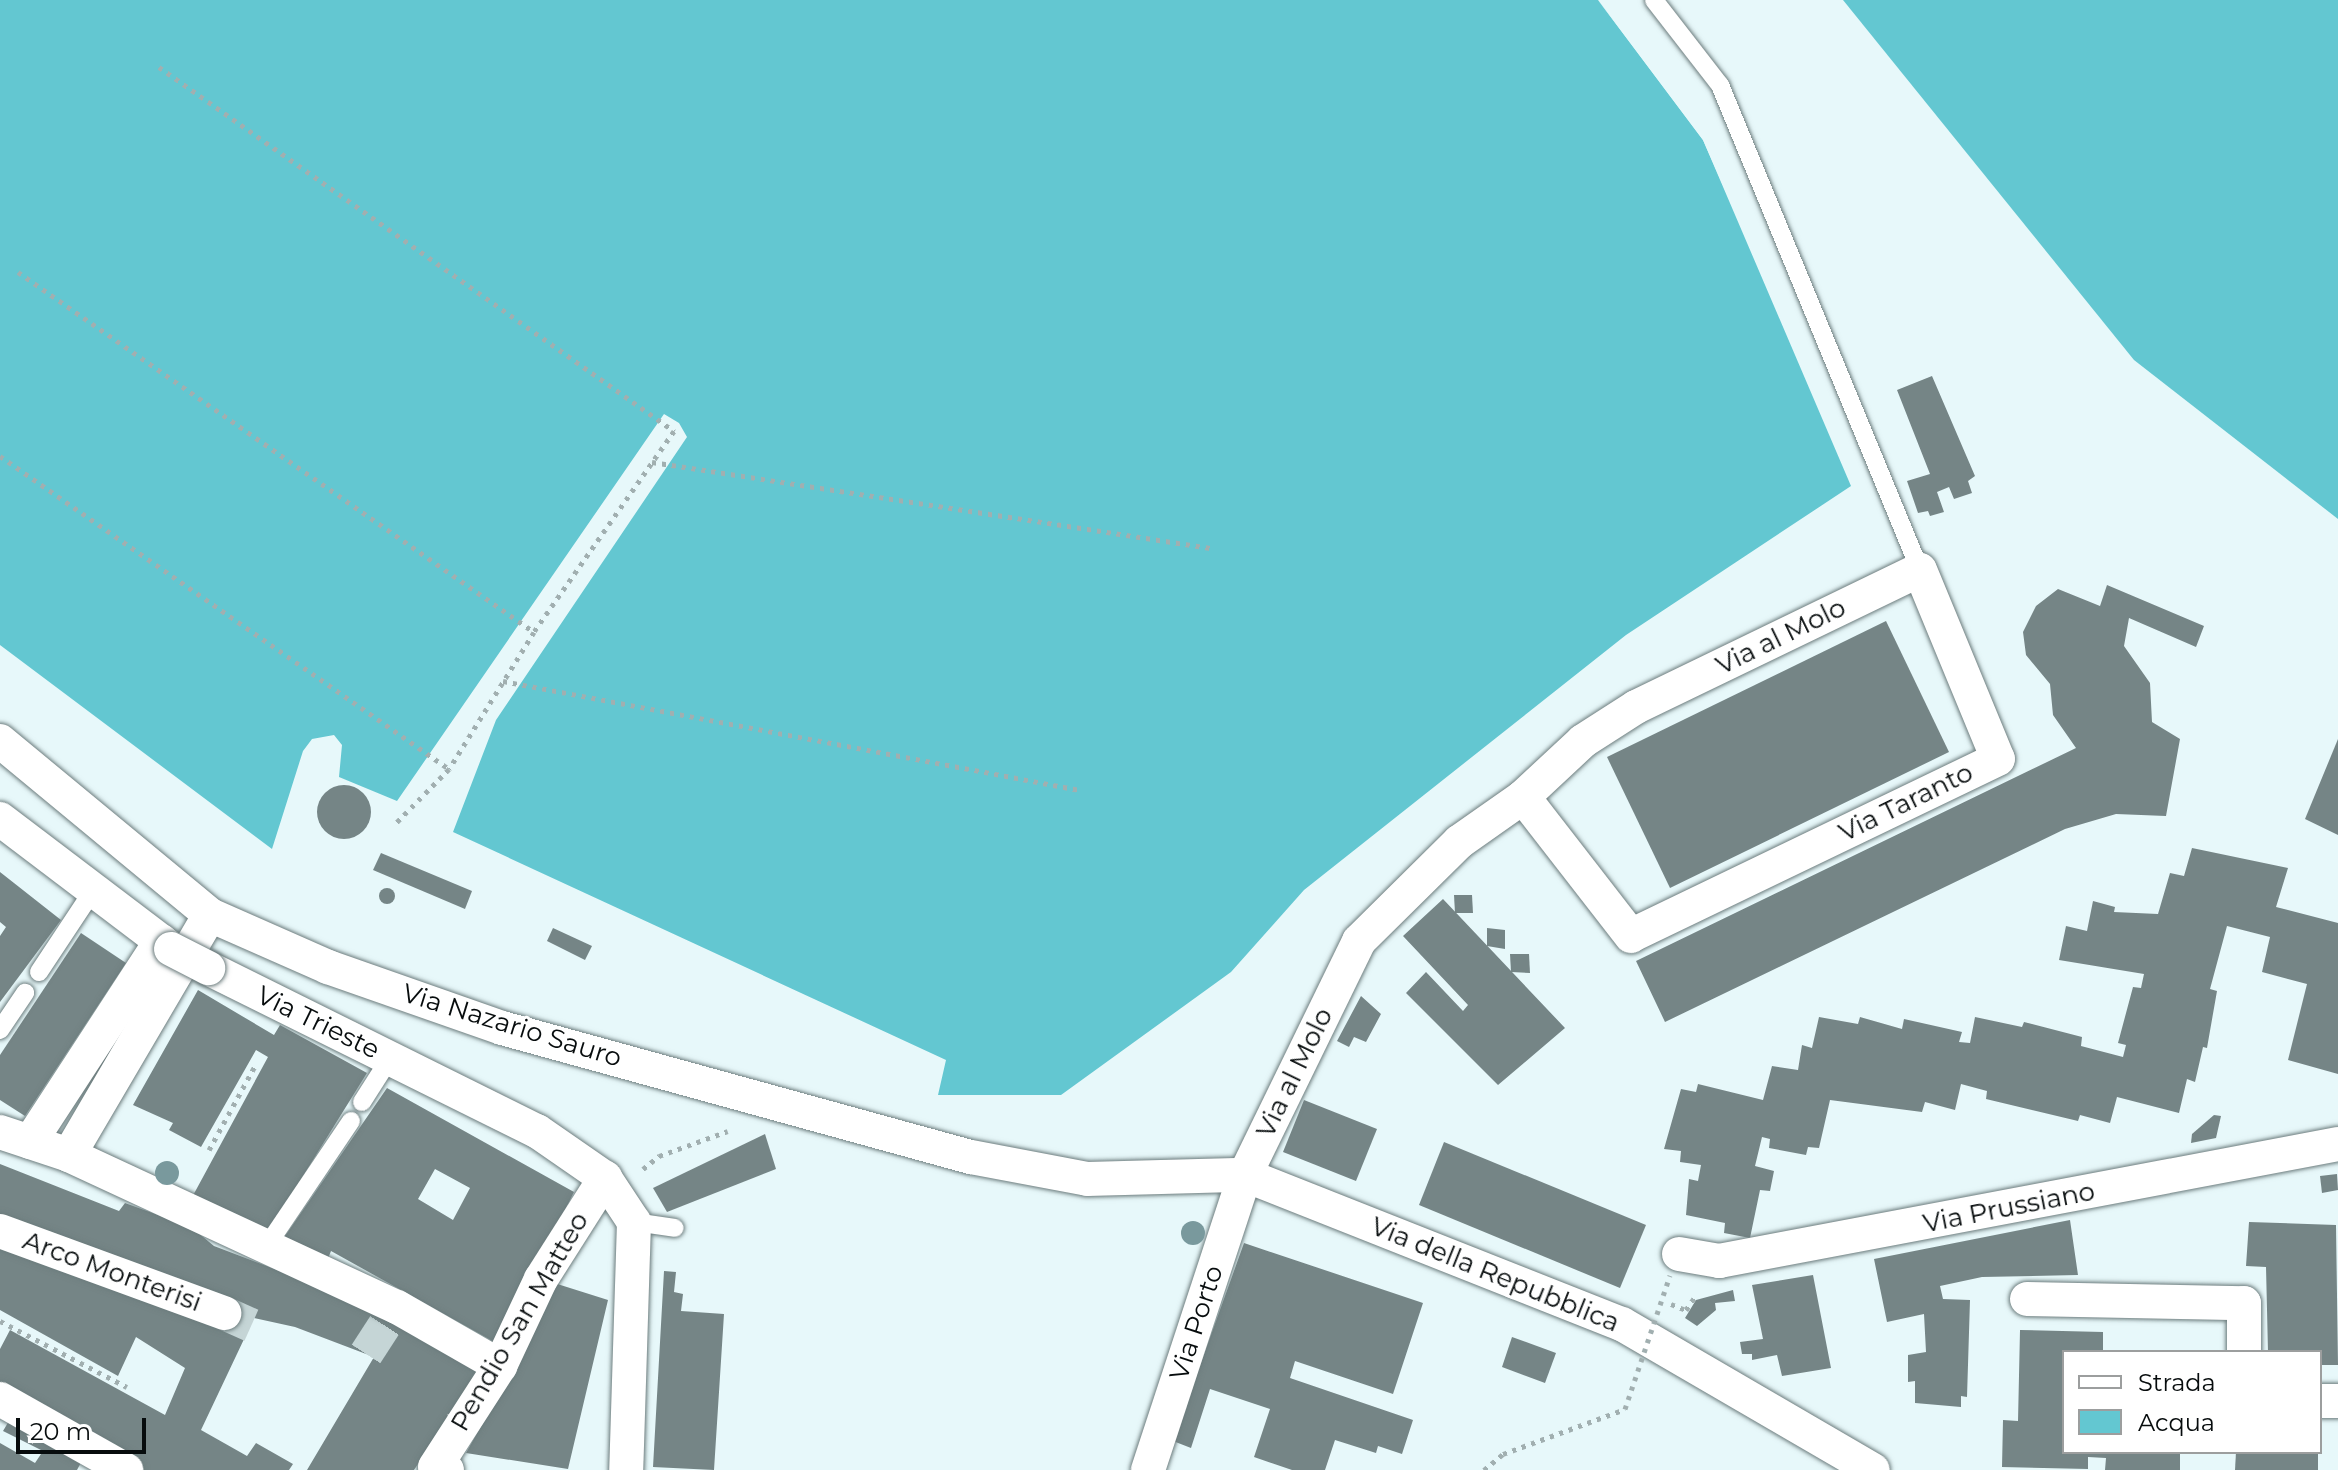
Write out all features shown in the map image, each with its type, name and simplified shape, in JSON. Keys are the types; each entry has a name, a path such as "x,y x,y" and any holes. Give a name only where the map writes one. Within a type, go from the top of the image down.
{"street":[{"name":"Via al Molo","path":"1245,1175 1359,941 1459,842 1523,797 1583,741 1636,707 1920,570"},
{"name":"Via Taranto","path":"1523,797 1631,936 1998,759 1920,570"},
{"name":"Via Nazario Sauro","path":"0,741 210,915 328,967 502,1028 796,1105 971,1157 1087,1179"},
{"name":"Via Trieste","path":"0,819 92,892 166,945 537,1131 605,1178 634,1222"},
{"path":"69,1155 210,915"},
{"path":"166,945 15,1137 69,1155 266,1247 500,1366"},
{"name":"Via Prussiano","path":"1674,1265 1719,1261 2338,1144"},
{"name":"Via della Repubblica","path":"1087,1179 1245,1175 1622,1324 1873,1470"},
{"name":"Via Porto","path":"1148,1470 1245,1175"},
{"name":"Pendio San Matteo","path":"441,1468 500,1366 541,1279 605,1178"},
{"path":"626,1470 634,1222"},
{"name":"Arco Monterisi","path":"0,1231 224,1313"},
{"path":"2027,1299 2244,1303 2244,1350"},
{"path":"5,1403 126,1470"}],"lane":[{"path":"1654,0 1720,85 1920,570"},
{"path":"39,972 92,892"},
{"path":"0,1030 25,993"},
{"path":"362,1102 390,1058"},
{"path":"266,1247 351,1121"},
{"path":"634,1222 675,1228"}],"path":[{"path":"159,67 674,431 534,632 449,769 396,823"},
{"path":"18,272 534,632"},
{"path":"0,456 449,769"},
{"path":"652,462 1210,548"},
{"path":"503,681 1080,790"},
{"path":"209,1150 255,1066"},
{"path":"605,1178 640,1172 659,1156 796,1105"},
{"path":"1484,1470 1503,1454 1625,1409 1674,1265"},
{"path":"1,1323 127,1387"}],"water":[{"path":"0,0 1598,0 1703,140 1851,486 1626,635 1304,890 1231,972 1061,1095 938,1095 946,1060 453,832 496,720 687,437 679,423 664,414 397,801 339,777 342,745 334,735 312,739 303,751 272,849 0,645"},
{"path":"1843,0 2338,0 2338,519 2134,360"}],"pier":[{"path":"1598,0 1706,138 1855,485 1703,140"}],"building":[{"path":"1932,376 1975,476 1968,481 1972,493 1954,499 1949,487 1937,492 1944,512 1930,516 1928,511 1918,513 1907,481 1930,474 1897,390"},
{"path":"2107,585 2204,626 2196,647 2129,618 2124,646 2150,683 2152,722 2180,739 2166,816 2116,814 2065,829 1665,1022 1636,961 2076,748 2053,715 2050,684 2026,655 2023,632 2036,606 2058,589 2100,606"},
{"path":"1886,621 1949,752 1670,888 1607,757"},
{"path":"2338,739 2338,835 2305,819"},
{"path":"344,785 363,793 371,812 363,831 344,839 325,831 317,812 325,793"},
{"path":"2192,848 2288,868 2276,907 2338,923 2338,1074 2288,1060 2307,984 2262,972 2270,937 2227,926 2210,989 2217,991 2207,1048 2203,1047 2195,1082 2187,1079 2179,1113 2117,1097 2110,1123 2080,1115 2078,1121 1986,1099 1987,1091 1961,1084 1955,1110 1925,1102 1922,1112 1830,1100 1819,1148 1808,1147 1806,1155 1769,1148 1770,1139 1762,1137 1755,1166 1774,1171 1770,1191 1760,1190 1750,1238 1724,1233 1725,1223 1686,1215 1689,1179 1698,1181 1701,1165 1680,1162 1681,1151 1664,1149 1681,1089 1696,1092 1698,1084 1763,1100 1772,1066 1798,1070 1802,1045 1812,1048 1819,1017 1858,1024 1860,1017 1902,1029 1904,1019 1962,1032 1959,1042 1970,1043 1975,1017 2022,1027 2024,1022 2082,1037 2081,1046 2123,1057 2126,1045 2118,1043 2133,987 2141,988 2144,974 2059,960 2066,926 2087,931 2093,901 2115,907 2114,912 2158,914 2170,873 2184,876"},
{"path":"381,853 472,891 465,909 373,870"},
{"path":"0,872 61,920 0,1002 0,936 6,927 0,922"},
{"path":"387,888 393,890 393,902 387,904 381,902 379,896 381,890"},
{"path":"1454,895 1472,895 1473,913 1455,913"},
{"path":"1443,899 1565,1028 1498,1085 1406,993 1426,972 1463,1011 1468,1005 1403,936"},
{"path":"553,928 592,946 585,960 547,941"},
{"path":"1487,928 1505,930 1505,949 1487,946"},
{"path":"81,933 126,963 25,1116 0,1100 0,1055"},
{"path":"1510,954 1529,954 1530,973 1511,972"},
{"path":"198,990 274,1035 280,1025 367,1073 265,1237 190,1201 268,1057 256,1050 201,1147 169,1130 173,1123 133,1105"},
{"path":"1361,996 1381,1014 1366,1042 1354,1037 1349,1047 1337,1041"},
{"path":"387,1088 574,1192 498,1344 331,1251 327,1261 281,1242","holes":["435,1169 470,1188 453,1220 418,1199"]},
{"path":"1304,1100 1377,1129 1356,1181 1283,1152"},
{"path":"2214,1115 2221,1116 2216,1138 2191,1143 2192,1134"},
{"path":"765,1134 776,1169 667,1212 653,1188"},
{"path":"1444,1142 1646,1225 1620,1288 1419,1205"},
{"path":"0,1164 119,1211 125,1203 191,1227 214,1246 385,1311 481,1369 414,1470 307,1470 374,1357 295,1327 254,1318 201,1430 247,1456 256,1443 293,1464 289,1470 139,1470 0,1390 0,1349 10,1330 165,1415 185,1368 136,1337 118,1376 0,1310"},
{"path":"2337,1174 2338,1190 2322,1193 2320,1176"},
{"path":"2070,1220 2078,1275 1982,1277 1940,1286 1943,1299 1970,1300 1967,1397 1961,1396 1961,1407 1915,1403 1915,1381 1908,1382 1908,1355 1926,1352 1924,1314 1887,1322 1874,1259"},
{"path":"2249,1222 2336,1225 2338,1365 2322,1365 2322,1350 2268,1350 2266,1267 2246,1266"},
{"path":"1244,1243 1423,1303 1393,1394 1295,1361 1290,1378 1413,1420 1402,1454 1378,1446 1376,1453 1335,1440 1325,1470 1292,1470 1254,1457 1270,1409 1210,1389 1191,1448 1173,1441"},
{"path":"664,1271 676,1272 674,1292 683,1294 681,1311 724,1314 714,1470 653,1467"},
{"path":"1813,1275 1831,1368 1782,1376 1777,1355 1752,1360 1752,1354 1742,1354 1740,1342 1763,1339 1752,1285"},
{"path":"551,1282 608,1300 568,1469 466,1453 516,1364"},
{"path":"1733,1290 1735,1301 1715,1303 1716,1310 1697,1326 1685,1318 1696,1300"},
{"path":"2020,1330 2103,1332 2103,1350 2062,1350 2062,1454 2180,1454 2180,1470 2105,1470 2106,1458 2088,1457 2088,1469 2002,1467 2003,1420 2018,1421"},
{"path":"1512,1337 1556,1353 1545,1383 1502,1367"},
{"path":"12,1416 86,1453 77,1470 0,1470 0,1443 35,1463 43,1451 3,1431"},
{"path":"2236,1454 2318,1454 2318,1470 2235,1470"}],"tunnel":[{"path":"224,1313 251,1325"},
{"path":"366,1354 390,1317"}]}
